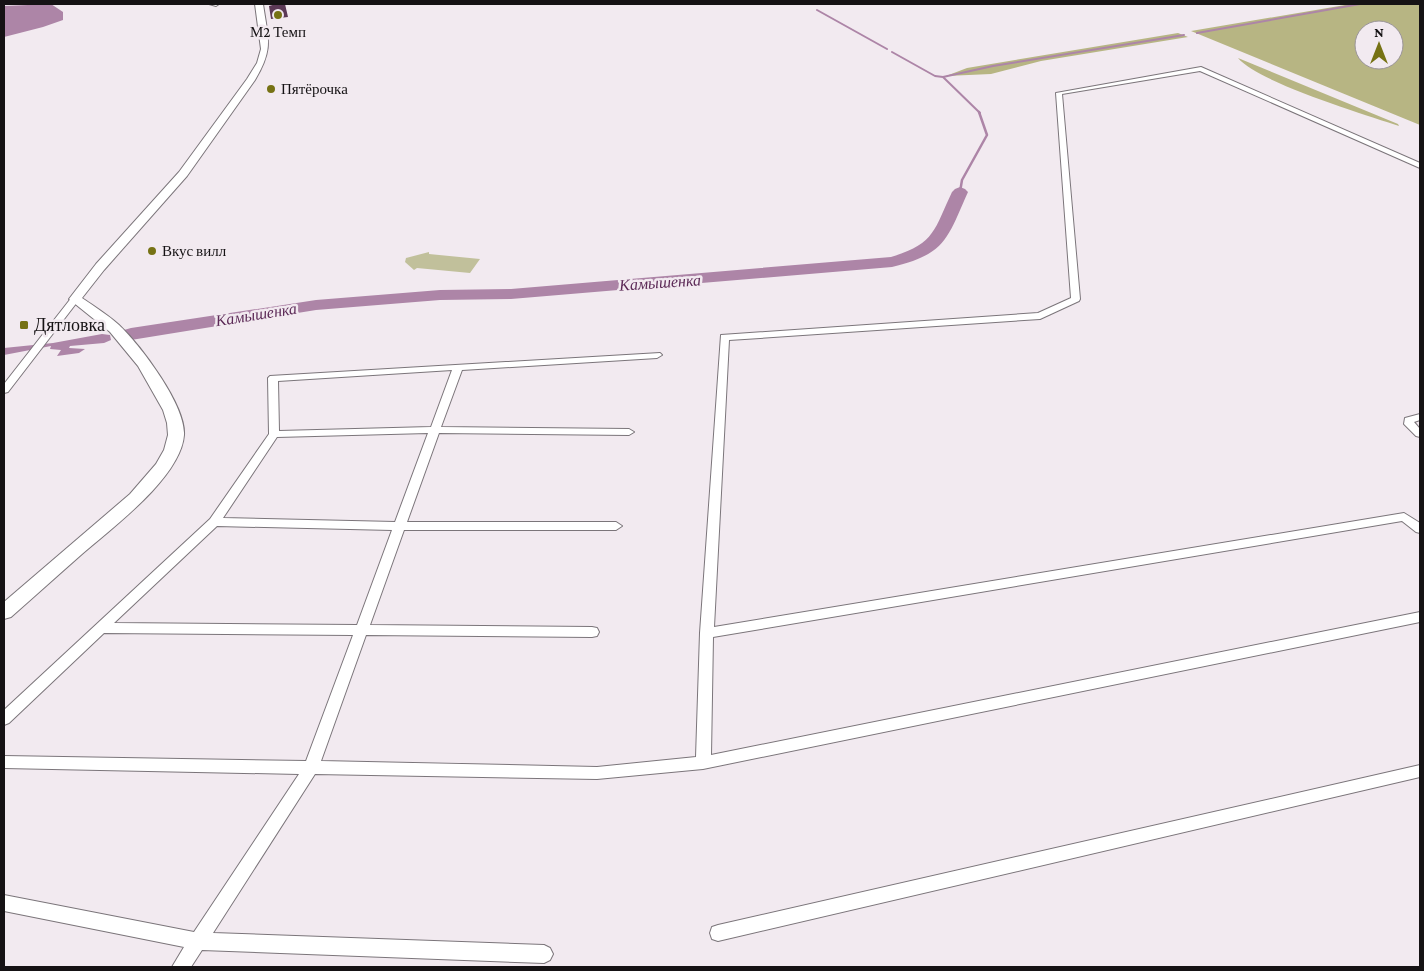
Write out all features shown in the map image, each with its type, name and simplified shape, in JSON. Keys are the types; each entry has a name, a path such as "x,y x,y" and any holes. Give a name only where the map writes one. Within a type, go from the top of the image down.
{"street":[{"path":"4,390 75,299 194,160 252,80 264,56 265,44 259,4"},
{"path":"703,763 707,633 724,338 1040,316 1076,298 1059,93 1201,69 1420,166"},
{"path":"4,612 138,494 160,470 175,441 176,424 172,412 143,363 114,328 75,299"},
{"path":"4,719 214,522 274,434 273,378 657,355"},
{"path":"181,967 311,768 458,367"},
{"path":"1420,417 1409,420 1409,424 1420,434"},
{"path":"274,434 435,430 629,432"},
{"path":"707,633 1404,517 1420,529"},
{"path":"214,522 400,526 616,526"},
{"path":"4,762 597,773 703,763 1420,617"},
{"path":"100,628 592,632"},
{"path":"718,933 1420,770"},
{"path":"4,903 198,941 544,954"}],"green space":[{"path":"429,252 429,254 480,259 470,273 417,268 414,270 405,262 406,258"}],"shaded area":[{"path":"51,4 63,12 63,20 4,37 4,6"},
{"path":"1351,4 1420,4 1420,125 1191,31"},
{"path":"1178,33 1188,37 1041,61 991,74 946,76 967,68"},
{"path":"1238,58 1399,126 1338,106 1289,87 1250,68"},
{"path":"102,334 110,335 111,340 104,343 70,346 69,348 85,349 79,353 57,356 61,350 50,349 51,346 4,355 4,348 53,343"}],"building":[{"path":"285,4 288,17 271,19 269,6"}],"waterway":[{"path":"1197,33 1360,4"},
{"name":"Камышенка","path":"817,10 887,49"},
{"path":"943,77 993,66 1184,35"},
{"name":"Камышенка","path":"892,52 935,76 943,77"},
{"name":"Камышенка","path":"943,77 979,112"},
{"name":"Камышенка","path":"960,192 962,180 987,135 979,112"},
{"name":"Камышенка","path":"131,334 316,305 440,295 511,294 892,262 918,253 936,241 960,192"}],"place":[{"name":"М2 Темп","path":"278,15"},
{"name":"Пятёрочка","path":"271,89"},
{"name":"Вкус вилл","path":"152,251"},
{"name":"Дятловка","path":"24,325"}]}
